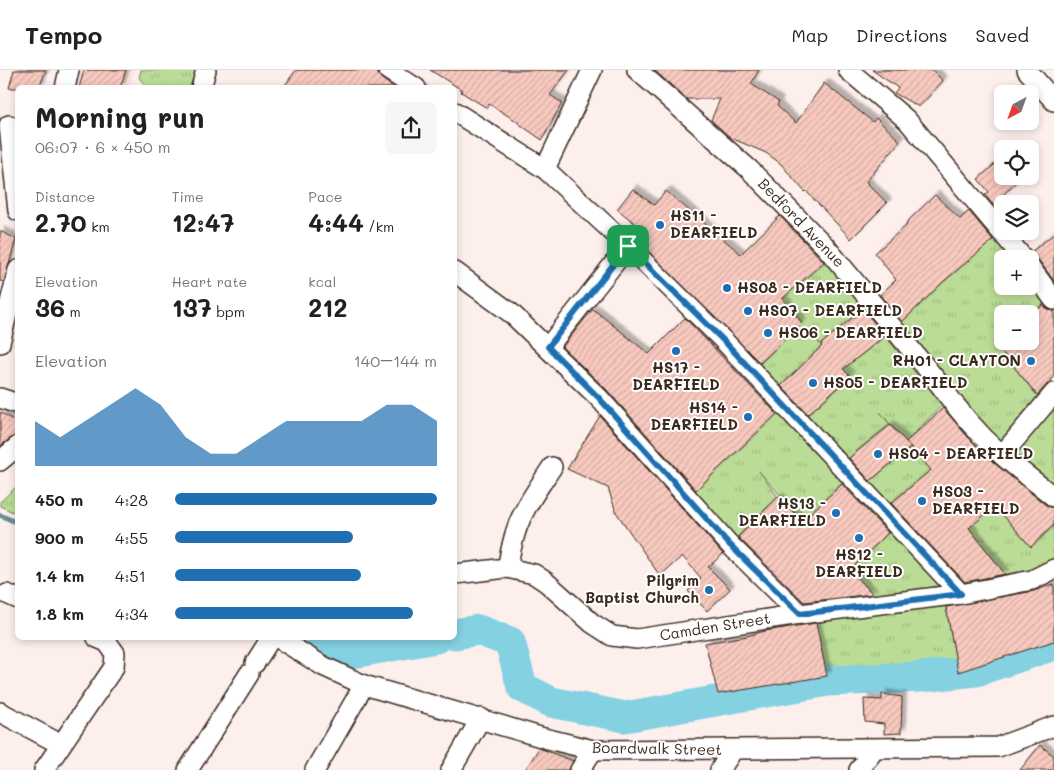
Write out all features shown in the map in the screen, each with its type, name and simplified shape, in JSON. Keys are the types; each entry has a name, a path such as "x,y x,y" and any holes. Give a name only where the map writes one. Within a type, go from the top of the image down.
{"street":[{"path":"66,85 69,70"},
{"path":"202,85 206,70"},
{"path":"388,70 411,85"},
{"path":"545,169 592,70"},
{"name":"Bedford Avenue","path":"637,70 749,169 826,246 938,382 950,400 1002,455 1054,497"},
{"path":"848,70 907,120 1016,250"},
{"path":"1027,70 1054,101"},
{"path":"457,113 545,169 628,246 726,343 961,594"},
{"path":"9,124 15,182"},
{"path":"548,347 628,246"},
{"path":"457,273 511,313 548,347 599,398 729,544 800,614"},
{"path":"1039,279 1054,300"},
{"path":"0,343 15,282"},
{"path":"1002,455 1054,393"},
{"path":"0,398 15,403"},
{"path":"0,462 15,449"},
{"path":"507,568 513,540 520,520 531,498 552,467"},
{"name":"Camden Street","path":"457,574 507,568 534,574 546,582 592,623 612,636 637,639 800,614 961,594 1032,580 1054,569"},
{"path":"44,770 114,667 115,653 102,640"},
{"path":"188,770 270,640"},
{"name":"Boardwalk Street","path":"281,640 323,666 364,685 544,738 593,750 998,747 1054,726"},
{"path":"315,770 364,685"},
{"path":"0,712 60,744"},
{"path":"451,770 481,718"},
{"path":"859,770 874,749"},
{"path":"580,770 593,750"},
{"path":"720,770 733,750"}],"shaded area":[{"path":"79,70 135,70 130,85 76,85"}],"green space":[{"path":"141,70 196,70 191,85 145,85 139,78"},
{"path":"994,239 1008,240 1016,250 994,250 994,295 1039,295 1039,280 1052,297 1039,308 1039,305 994,305 994,350 1000,350 1039,398 1002,447 894,329 943,282"},
{"path":"825,260 865,308 821,344 809,331 822,347 776,390 756,368 802,322 782,299"},
{"path":"885,336 942,405 906,442 880,412 890,425 845,461 803,419 850,377 843,369"},
{"path":"1054,405 1054,493 1022,468 1016,453"},
{"path":"781,410 847,479 802,521 759,471 778,497 735,539 693,492"},
{"path":"911,447 931,470 888,506 866,484"},
{"path":"1022,479 1035,494 1010,523 1031,547 1054,525 1054,562 1008,578 969,528"},
{"path":"15,488 15,513 0,506 0,502"},
{"path":"891,530 949,590 877,598 850,570"},
{"path":"945,602 958,672 921,677 858,675 828,681 815,620"}],"building":[{"path":"14,70 46,70 40,85 15,85 15,88 9,88"},
{"path":"84,70 126,70 121,85 80,85"},
{"path":"296,70 375,70 390,85 285,85"},
{"path":"430,70 569,70 550,95 562,103 542,140 518,122 489,104 487,108 461,92 462,90 457,85"},
{"path":"654,70 759,70 751,84 779,102 777,106 796,123 824,83 873,122 876,118 900,141 866,182 887,203 851,239 805,192 780,163 766,153 731,138 711,120 720,99 687,99"},
{"path":"872,70 932,70 943,81 919,107 894,93 898,88"},
{"path":"994,165 994,185 1013,185 1003,195 994,195 993,205 985,195 989,192 978,179"},
{"path":"633,189 654,205 666,191 741,254 780,216 824,262 782,299 802,323 760,363 630,233 637,225 617,209"},
{"path":"935,195 960,219 969,211 993,240 943,282 902,322 880,295 896,280 875,253 907,225 906,223"},
{"path":"0,231 15,238 15,243 4,282 0,281"},
{"path":"1054,234 1054,281 1039,261 1039,250 1033,250"},
{"name":"RH01 - CLAYTON","path":"1043,305 1049,310 1054,311 1054,377 1037,395 1000,350 1039,350 1039,308"},
{"path":"593,309 649,354 685,318 777,414 696,490 607,390 562,347"},
{"path":"863,309 885,336 843,369 850,376 808,414 781,386 822,346 821,344"},
{"path":"943,408 994,463 1047,506 1054,508 1054,525 1031,547 995,506 969,528 1005,574 965,582 891,503 931,470 906,442"},
{"path":"0,412 15,421 15,434 0,446"},
{"path":"600,416 723,554 708,567 730,589 707,611 688,591 701,578 682,556 660,576 616,512 608,488 567,469"},
{"name":"HS04 - DEARFIELD","path":"890,425 911,447 870,481 849,458"},
{"path":"842,484 888,533 850,570 873,594 804,602 738,537 778,497 802,521"},
{"path":"1054,584 1054,641 958,672 946,607 1034,591"},
{"path":"816,623 827,676 718,694 705,643"},
{"path":"882,694 902,697 901,733 884,734 884,724 865,722 864,699 882,700"},
{"path":"1040,745 1054,756 1054,770 1020,770"},
{"path":"539,748 573,761 569,770 525,770"}],"waterway":[{"path":"0,515 15,522"},
{"path":"457,634 478,630 510,642 522,687 551,702 625,717 828,681 921,677 976,671 1054,645"},
{"path":"308,640 342,655 425,640"}],"place":[{"name":"HS11 - DEARFIELD","path":"660,225"},
{"name":"HS08 - DEARFIELD","path":"727,288"},
{"name":"HS07 - DEARFIELD","path":"748,311"},
{"name":"HS06 - DEARFIELD","path":"768,333"},
{"name":"HS17 - DEARFIELD","path":"676,351"},
{"name":"RH01 - CLAYTON","path":"1031,361"},
{"name":"HS05 - DEARFIELD","path":"813,383"},
{"name":"HS14 - DEARFIELD","path":"748,417"},
{"name":"HS04 - DEARFIELD","path":"878,454"},
{"name":"HS03 - DEARFIELD","path":"922,501"},
{"name":"HS13 - DEARFIELD","path":"836,513"},
{"name":"HS12 - DEARFIELD","path":"859,538"},
{"name":"Pilgrim Baptist Church","path":"709,590"}],"route":[{"path":"628,246 726,343 961,594 800,614 729,544 599,398 548,347 628,246"}]}
